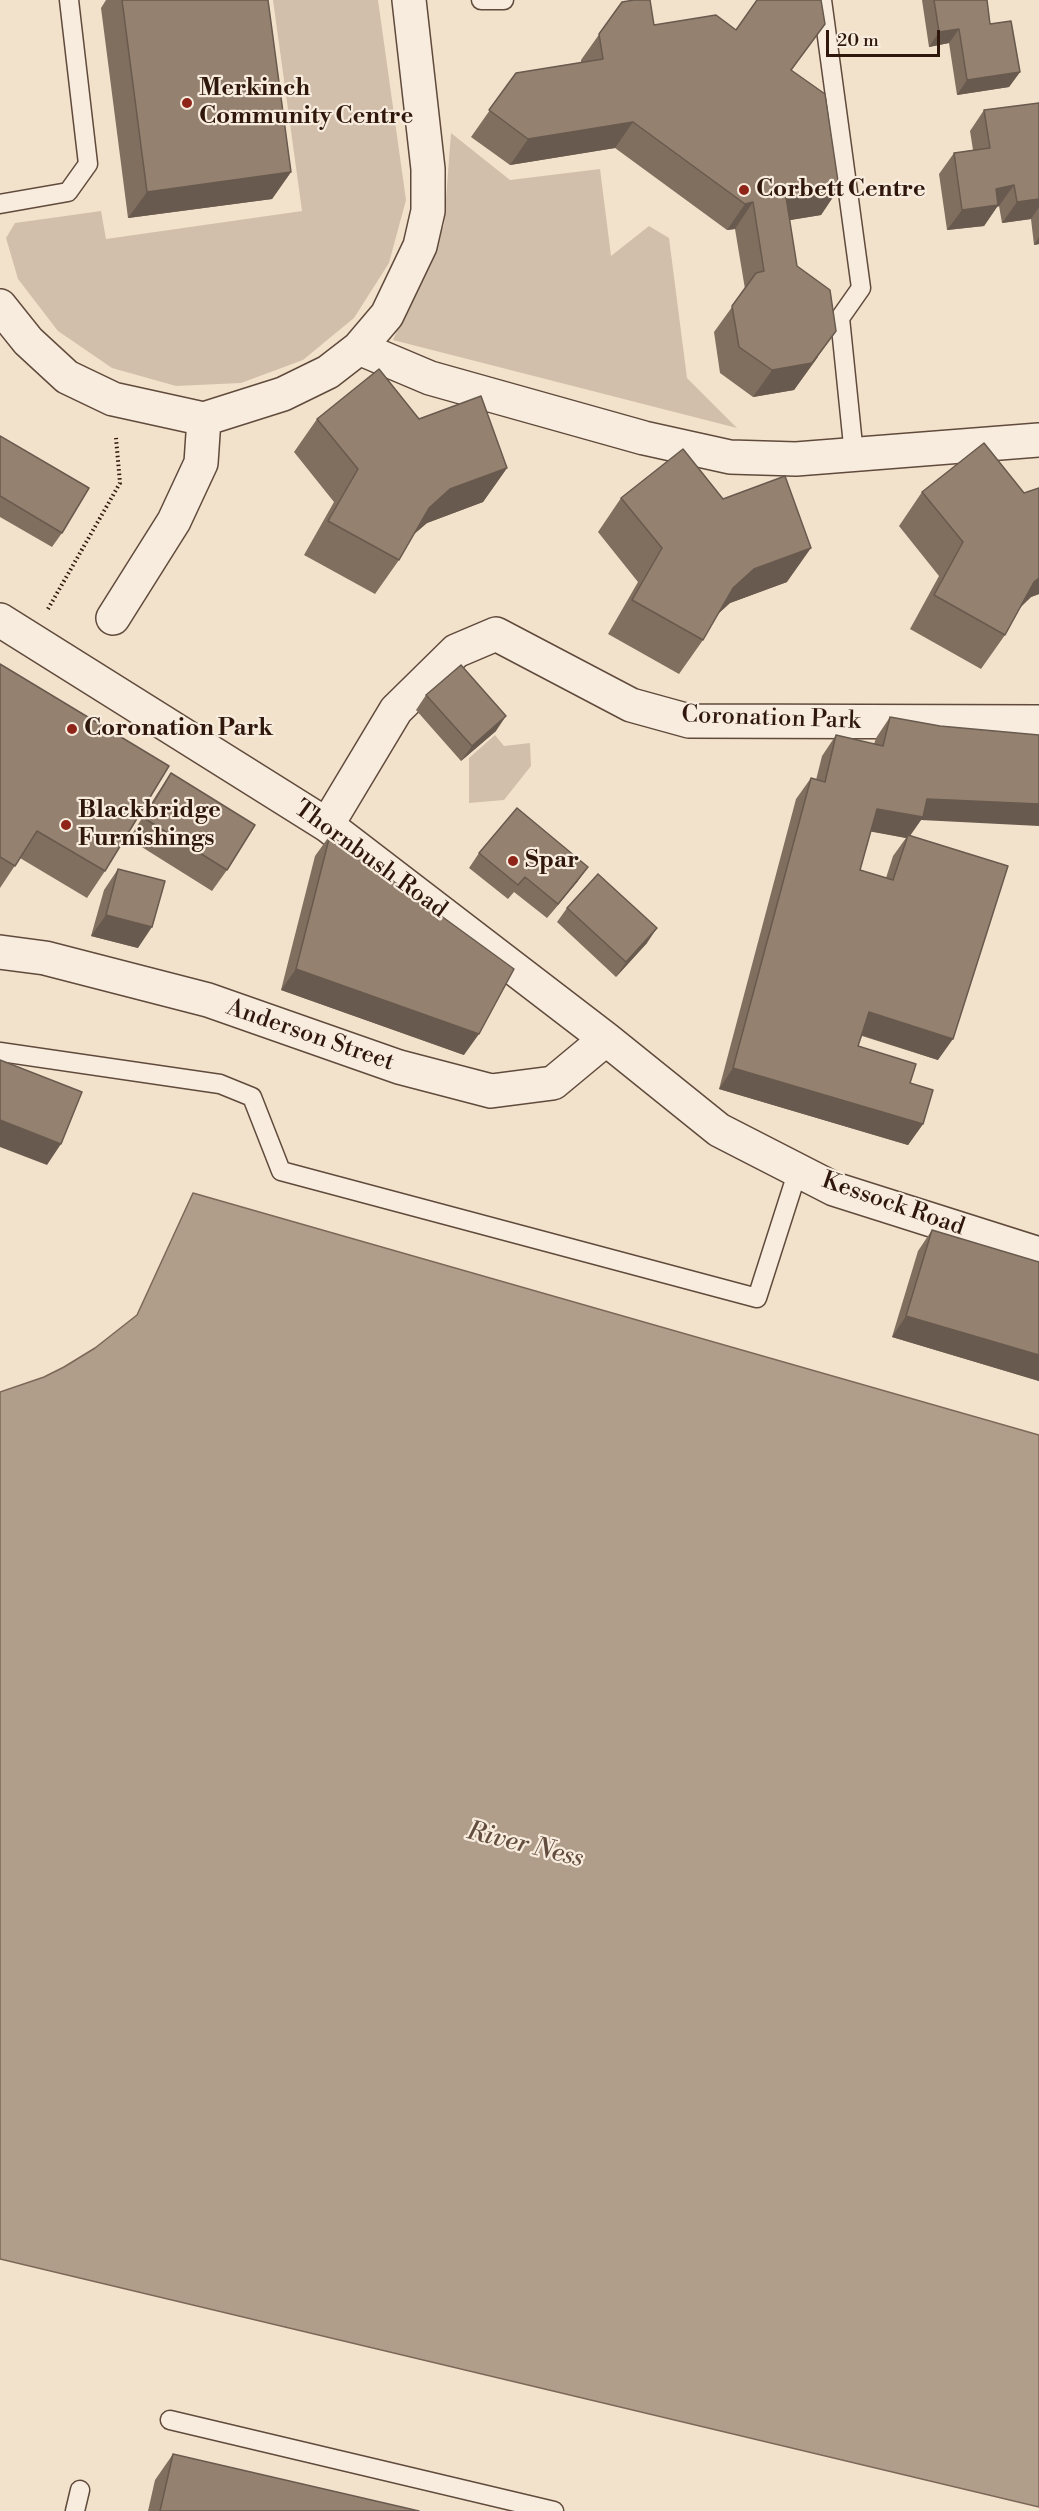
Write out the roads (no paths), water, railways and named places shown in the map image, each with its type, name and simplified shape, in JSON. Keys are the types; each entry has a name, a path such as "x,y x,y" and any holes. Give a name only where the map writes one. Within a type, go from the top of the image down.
{"street":[{"path":"0,306 28,340 67,376 113,399 204,419 283,394 328,372 359,348 387,315 420,246 428,211 428,169 409,0"},
{"path":"359,348 430,378 644,438 730,457 796,459 1039,440"},
{"path":"113,618 174,521 201,463 204,419"},
{"name":"Thornbush Road","path":"0,620 327,825 606,1039 719,1130"},
{"name":"Coronation Park","path":"327,825 396,710 456,651 496,634 631,705 690,721 1039,722"},
{"name":"Anderson Street","path":"0,952 45,958 208,1000 399,1068 491,1091 553,1083 606,1039"},
{"name":"Kessock Road","path":"719,1130 834,1189 1039,1254"}],"lane":[{"path":"0,204 68,192 88,164 69,0"},
{"path":"481,0 504,0"},
{"path":"822,0 861,288 840,318 854,454"},
{"path":"0,1052 220,1084 252,1097 280,1171 757,1298 798,1170"},
{"path":"170,2420 554,2511"},
{"path":"75,2511 80,2490"}],"water":[{"name":"River Ness","path":"193,1193 1039,1435 1039,2507 0,2259 0,1392 44,1377 64,1367 95,1348 137,1315"}],"place":[{"name":"Merkinch Community Centre","path":"187,103"},
{"name":"Corbett Centre","path":"744,190"},
{"name":"Coronation Park","path":"72,729"},
{"name":"Blackbridge Furnishings","path":"66,825"},
{"name":"Spar","path":"513,861"}]}
